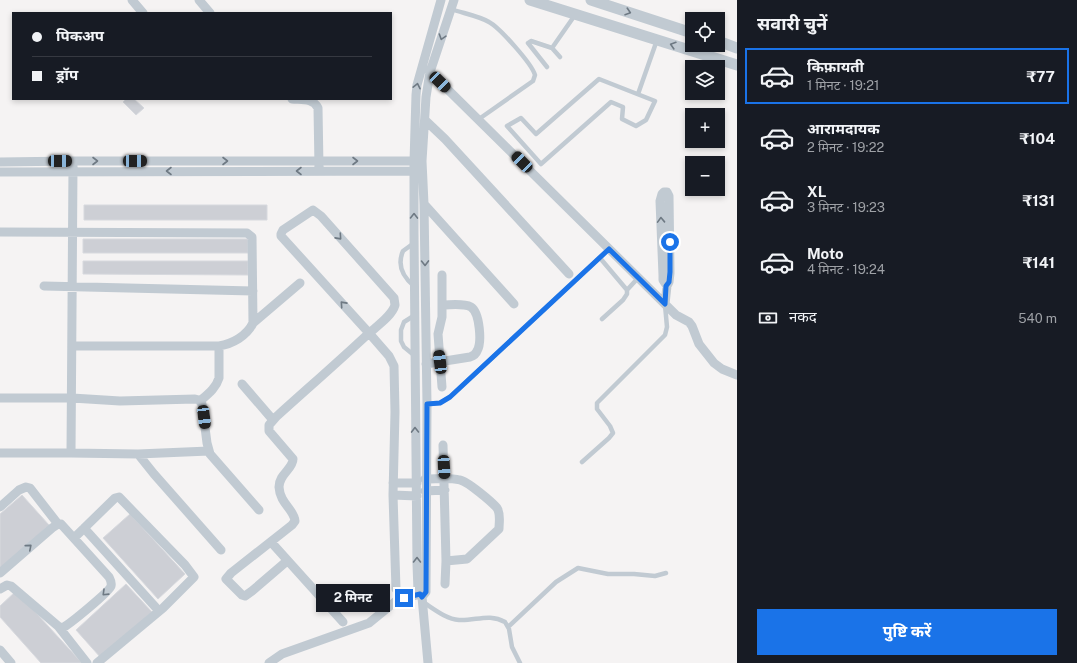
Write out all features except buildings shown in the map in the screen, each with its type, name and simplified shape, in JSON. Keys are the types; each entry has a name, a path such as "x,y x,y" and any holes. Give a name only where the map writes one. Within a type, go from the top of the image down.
{"street":[{"path":"132,0 142,12"},
{"path":"199,0 209,12"},
{"path":"428,663 422,598 418,591 417,564 414,243 418,166 416,90 441,0"},
{"path":"269,663 282,654 369,623 396,601 422,598 426,592 425,479 427,404 424,204 418,166 430,72 454,0"},
{"path":"530,0 737,65"},
{"path":"590,0 685,31"},
{"path":"725,44 737,48"},
{"path":"423,65 665,304 679,317 690,323 699,344 714,363 722,369 737,375"},
{"path":"302,100 311,101 318,108 319,166"},
{"path":"425,120 445,139 569,274"},
{"path":"0,162 73,161 319,166 418,166"},
{"path":"71,452 73,161"},
{"path":"25,162 26,172"},
{"path":"0,172 319,166"},
{"path":"665,304 666,286 669,282 670,272 669,196 667,192 664,192 661,196 660,208 663,280 666,286"},
{"path":"424,204 514,304"},
{"path":"287,561 245,596 226,581 226,578 231,573 292,525 295,519 281,498 279,485 281,479 294,461 268,428 269,425 369,333 394,308 395,301 394,298 320,216 312,210 283,230 281,236 369,333 389,356 394,366 393,495 396,589"},
{"path":"0,232 249,234 253,239 253,323"},
{"path":"442,275 443,305 438,334 442,387"},
{"path":"72,346 219,346 228,344 237,340 250,328 253,323 300,283"},
{"path":"44,286 72,288 253,291"},
{"path":"426,364 470,357 477,353 479,344 478,316 473,309 467,306 443,305"},
{"path":"200,401 218,383 219,346"},
{"path":"242,384 273,420"},
{"path":"0,398 72,398 120,401 195,399 200,401 202,404 209,451 220,466 259,510"},
{"path":"415,403 427,404"},
{"path":"443,445 445,490 445,584"},
{"path":"0,453 71,452 138,454 209,451"},
{"path":"138,454 222,550"},
{"path":"425,479 444,478 461,480 470,485 496,508 499,514 499,529 469,557 463,560 446,561"},
{"path":"393,483 417,483"},
{"path":"0,507 19,490 26,487 30,488 58,524 63,526 108,577 111,586 102,596 64,627 60,628 58,626"},
{"path":"425,490 445,490"},
{"path":"393,495 417,496"},
{"path":"74,538 115,498 120,498 192,572 194,578 159,611 97,663"},
{"path":"58,524 0,572 4,587 13,587 58,626 87,663"},
{"path":"84,528 159,611"},
{"path":"271,542 343,622"},
{"path":"0,650 11,663"}],"lane":[{"path":"451,9 491,23 530,65 535,75 533,81 479,119"},
{"path":"552,48 575,14"},
{"path":"638,94 656,40"},
{"path":"547,67 528,43 531,41 552,48 560,57"},
{"path":"599,79 638,94 655,101 646,120 636,126 622,119 623,107 611,102 541,164 507,126 521,118 536,134 599,79"},
{"path":"414,243 403,250 401,261 403,274 406,280 415,286"},
{"path":"427,404 440,403 450,397 609,249"},
{"path":"600,258 626,290 627,294 623,300 602,319"},
{"path":"626,290 639,278"},
{"path":"582,462 609,438 612,433 610,426 597,409 597,403 665,335 667,327 665,304"},
{"path":"415,315 404,322 401,330 401,341 404,347 416,356"},
{"path":"508,627 556,582 578,568 608,574 654,576 666,573"},
{"path":"422,598 444,616 453,619 480,617 495,618 505,622 508,627 512,647 520,663"}],"route":[{"path":"404,598 420,594 422,597 426,592 425,483 427,404 440,403 450,397 609,249 665,304 666,286 669,282 670,272 670,242"}]}
